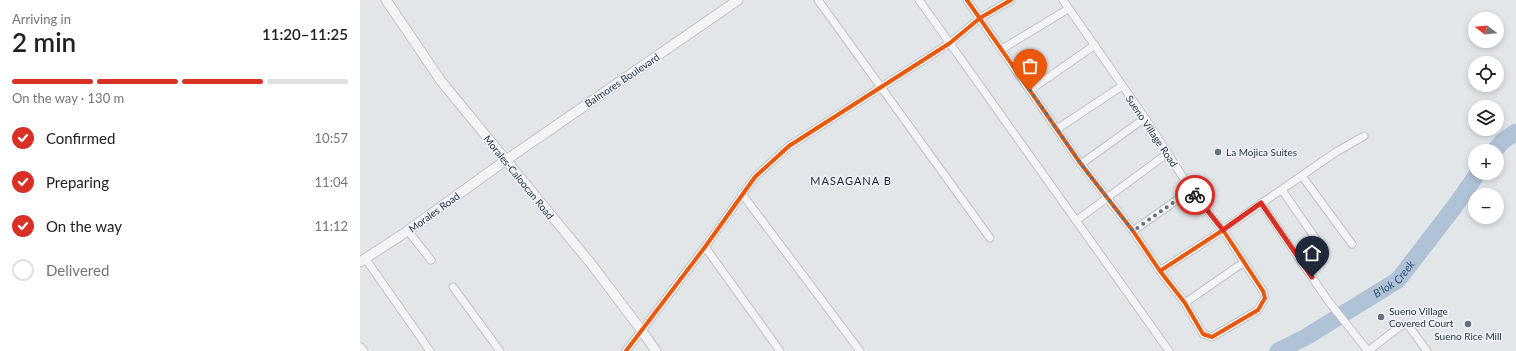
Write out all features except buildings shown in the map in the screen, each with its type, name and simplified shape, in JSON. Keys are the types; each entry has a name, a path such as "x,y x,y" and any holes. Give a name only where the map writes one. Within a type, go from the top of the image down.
{"street":[{"name":"Morales-Caloocan Road","path":"386,0 441,81 592,265 656,351"},
{"name":"Balmores Boulevard","path":"506,160 738,0"},
{"path":"818,0 990,238"},
{"path":"919,0 973,78 1028,151 1169,351"},
{"path":"967,0 1081,164 1133,231 1160,271 1185,303 1244,262"},
{"path":"626,351 705,247 755,177 789,146 950,43 980,18 1011,0"},
{"name":"Sueno Village Road","path":"1062,0 1145,118 1191,190 1223,230 1265,298 1258,310 1212,337 1203,334 1185,303"},
{"path":"1002,49 1068,9"},
{"path":"1030,90 1094,45"},
{"path":"1057,129 1122,86"},
{"path":"1081,164 1145,118"},
{"path":"1160,271 1223,230 1336,152 1364,136"},
{"path":"1077,220 1168,153"},
{"name":"Morales Road","path":"363,260 408,231 506,160"},
{"path":"1302,176 1352,244"},
{"path":"1133,231 1191,190"},
{"path":"1282,190 1320,245"},
{"path":"742,194 860,351"},
{"path":"1261,203 1329,302 1368,351 1405,324 1408,325 1427,351"},
{"path":"408,231 431,260"},
{"path":"705,247 780,351"},
{"path":"363,260 430,351"},
{"path":"453,287 500,351"}],"waterway":[{"name":"B'lok Creek","path":"1500,144 1516,132"},
{"name":"B'lok Creek","path":"1278,351 1306,337 1398,280 1473,180"}],"cycle path":[{"path":"967,0 1081,164 1133,231 1160,271 1185,303 1203,334 1212,337 1258,310 1265,298 1263,291 1223,230 1160,271"},
{"path":"626,351 705,247 755,177 789,146 950,43 980,18 1011,0"}],"way so far":[{"path":"1030,90 1081,164 1133,231 1191,190 1195,195"}],"place":[{"name":"La Mojica Suites","path":"1218,152"},
{"name":"Sueno Village Covered Court","path":"1381,317"},
{"name":"Sueno Rice Mill","path":"1468,324"}],"district":[{"name":"MASAGANA B","path":"851,181"}],"route":[{"path":"1195,195 1223,230 1261,203 1312,277"}]}
